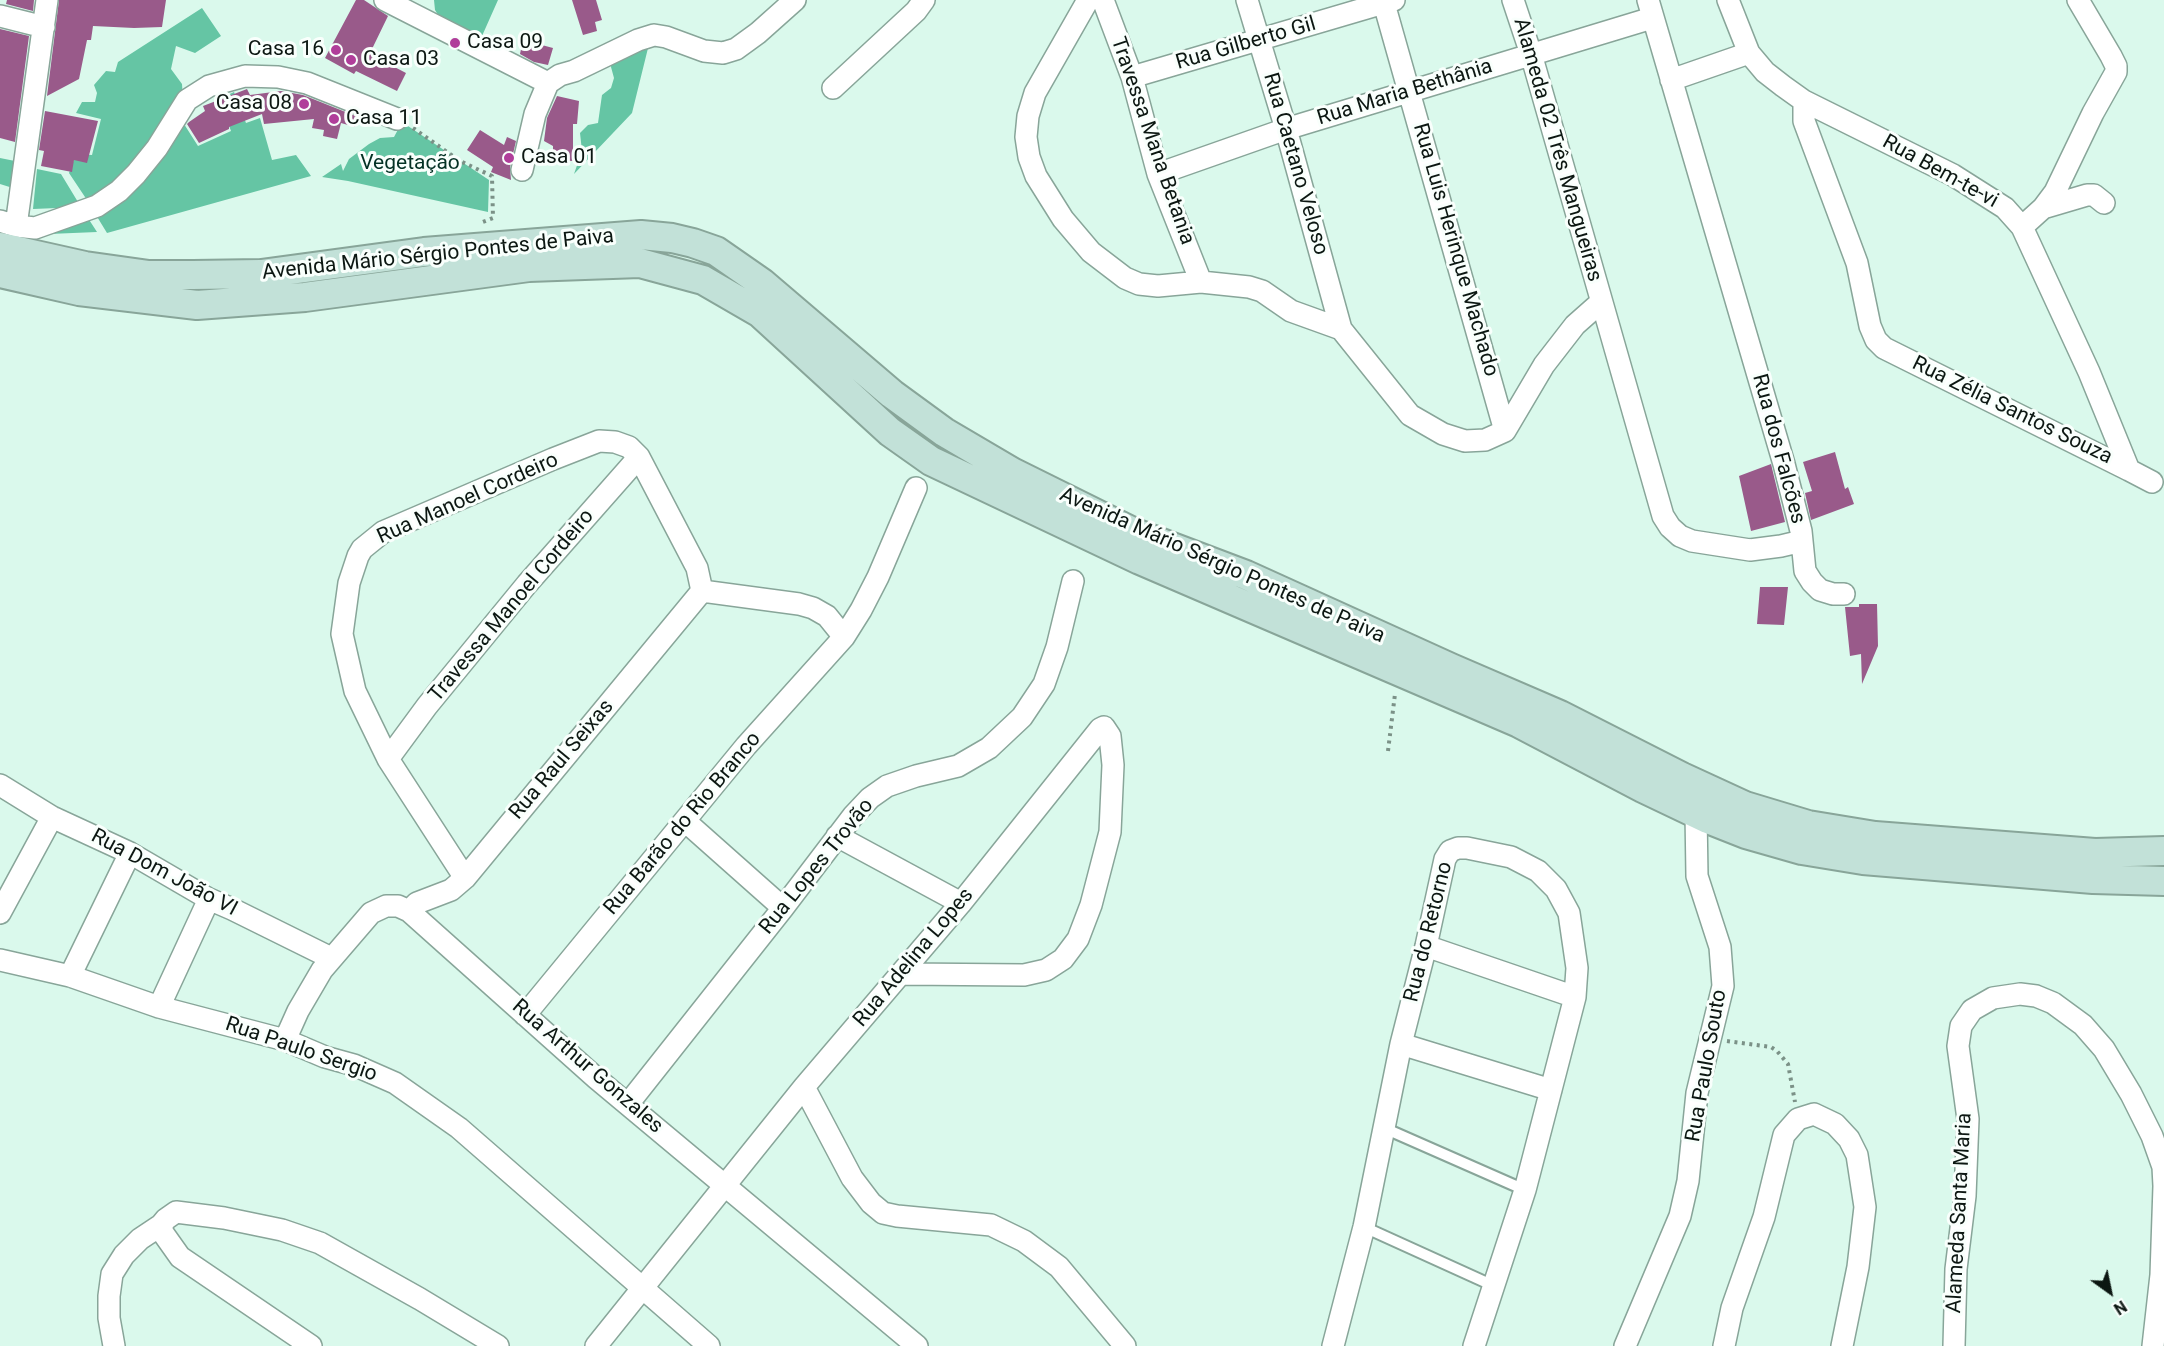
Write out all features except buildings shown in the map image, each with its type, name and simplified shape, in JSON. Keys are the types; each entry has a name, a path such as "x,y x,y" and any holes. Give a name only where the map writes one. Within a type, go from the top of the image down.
{"main road":[{"name":"Avenida Mário Sérgio Pontes de Paiva","path":"5,231 85,266 149,275 261,274 424,252 641,235 693,243 716,251 762,284 892,394 944,432 1012,472 1135,532 1246,575 1560,715 1744,806 1808,825 1875,836 2095,853 2164,851"},
{"name":"Avenida Mário Sérgio Pontes de Paiva","path":"0,273 79,291 197,305 305,297 529,267 640,263 703,280 760,313 890,432 931,461 1140,560 1519,723 1643,789 1746,834 1802,850 1863,860 2093,879 2164,881"}],"street":[{"path":"47,0 44,27 5,231 34,228 69,217 97,206 119,191 157,148 187,100 209,86 245,76 278,77 307,83 397,118"},
{"path":"385,0 548,83"},
{"path":"522,170 535,114 548,83 560,75 654,35 704,51 723,53 736,49 795,0"},
{"path":"833,88 916,11 924,0"},
{"path":"1088,0 1035,93 1028,116 1026,137 1029,157 1047,195 1063,219 1092,252 1125,278 1139,284 1158,286 1200,282 1249,287 1262,291 1291,311 1341,329 1410,415 1422,424 1465,441 1485,440 1505,431"},
{"name":"Travessa Mana Betania","path":"1103,0 1132,77 1158,174 1200,282"},
{"name":"Rua Caetano Veloso","path":"1247,0 1286,129 1341,329"},
{"name":"Alameda 02 Três Mangueiras","path":"1505,431 1544,365 1575,325 1601,303 1531,54 1513,0"},
{"name":"Rua Bem-te-vi","path":"1728,0 1749,53 1765,72 1804,101 1953,175 2005,208 2022,227 2089,372 2129,470"},
{"path":"2022,227 2043,208 2062,180 2093,113 2116,72 2111,56 2078,0"},
{"name":"Rua Gilberto Gil","path":"1132,77 1387,1"},
{"name":"Rua Luis Herinque Machado","path":"1387,1 1505,431"},
{"name":"Rua Maria Bethânia","path":"1158,174 1286,129 1531,54 1650,9"},
{"name":"Rua dos Falcões","path":"1601,303 1663,516 1670,527 1680,536 1692,541 1750,549 1802,541 1784,464 1650,9"},
{"path":"0,16 44,27"},
{"path":"1671,80 1749,53"},
{"name":"Rua Zélia Santos Souza","path":"1804,101 1804,122 1857,263 1870,326 1876,340 1884,348 2129,470"},
{"path":"2043,208 2087,195 2094,195 2104,203"},
{"name":"Rua Manoel Cordeiro","path":"465,878 388,759 355,691 342,634 349,583 358,556 362,549 383,532 599,441 615,442 629,447 639,457"},
{"path":"639,457 697,568 702,591 799,604 813,608 827,616 844,637"},
{"name":"Travessa Manoel Cordeiro","path":"388,759 427,706 527,584 639,457"},
{"path":"2129,470 2152,482"},
{"name":"Rua Barão do Rio Branco","path":"525,1015 746,746 844,637 878,577 916,488"},
{"path":"1802,541 1805,571 1812,582 1820,590 1833,594 1844,594"},
{"name":"Rua Lopes Trovão","path":"628,1104 837,836 870,798 886,786 958,766 989,748 1022,717 1044,684 1057,647 1073,581"},
{"name":"Rua Raul Seixas","path":"409,911 417,903 451,890 465,878 702,591"},
{"name":"Rua Adelina Lopes","path":"596,1346 804,1087 902,974 1104,727 1110,736 1113,765 1110,832 1091,905 1078,939 1063,959 1046,970 1024,975 902,974"},
{"name":"Rua Dom João VI","path":"0,785 52,817 130,853 209,899 331,958"},
{"name":"Rua Paulo Souto","path":"1625,1346 1680,1216 1688,1181 1697,1093 1712,1039 1723,986 1720,947 1697,876 1695,813"},
{"path":"0,914 52,817"},
{"path":"685,821 783,908"},
{"path":"837,836 961,903"},
{"name":"Rua do Retorno","path":"1333,1346 1364,1227 1401,1044 1445,859 1450,852 1458,848 1511,857 1538,871 1556,889 1569,913 1577,968 1575,997 1525,1191 1474,1346"},
{"path":"70,976 130,853"},
{"path":"159,1007 209,899"},
{"path":"285,1040 298,1011 331,958 371,913 386,906 398,906 409,911"},
{"name":"Rua Arthur Gonzales","path":"409,911 596,1078 917,1346"},
{"path":"1426,946 1575,997"},
{"name":"Rua Paulo Sergio","path":"0,960 70,976 159,1007 285,1040 325,1057 354,1065 395,1083 459,1128 709,1346"},
{"name":"Alameda Santa Maria","path":"1954,1346 1956,1269 1965,1196 1968,1119 1958,1046 1961,1026 1972,1010 1993,998 2020,994 2036,996 2053,1003 2083,1025 2104,1049 2132,1094 2152,1136 2163,1167 2164,1186 2161,1275 2153,1346"},
{"path":"1401,1044 1551,1090"},
{"path":"804,1087 852,1178 871,1203 883,1213 991,1225 1024,1240 1059,1267 1125,1346"},
{"path":"1724,1346 1732,1308 1764,1217 1784,1135 1798,1119 1814,1114 1835,1124 1849,1139 1857,1155 1865,1207 1858,1267 1842,1346"},
{"path":"114,1346 109,1318 112,1274 124,1255 140,1239 161,1226 176,1212 224,1218 291,1233 320,1243 498,1346"},
{"path":"161,1226 163,1233 180,1257 311,1346"}],"lane":[{"path":"1384,1128 1525,1191"},
{"path":"1364,1227 1494,1286"}],"path":[{"path":"397,118 460,161 492,176 493,218 473,226"},
{"path":"1388,751 1398,670"},
{"path":"1712,1039 1771,1047 1777,1051 1788,1064 1798,1119"}],"green space":[{"path":"434,0 498,0 482,36 440,18 435,10"},
{"path":"202,8 221,36 195,53 176,46 171,69 182,84 183,100 148,155 89,203 69,173 76,154 92,155 101,119 76,113 82,102 95,102 97,93 94,85 106,71 115,72 118,62"},
{"path":"650,40 632,113 574,174 582,151 580,133 588,125 598,123 602,95 611,88 614,78 611,67 612,58"},
{"path":"234,92 246,123 260,118 272,160 296,155 311,176 107,233 96,215 184,124 198,146 231,131 219,99"},
{"name":"Vegetação","path":"402,122 489,180 488,212 322,177 341,164 343,171 349,159 369,144 380,138 394,137"},
{"path":"0,158 20,162 16,189 0,184"},
{"path":"37,169 61,174 81,207 33,209"},
{"path":"86,215 97,232 25,235"}],"place":[{"name":"Casa 09","path":"455,43"},
{"name":"Casa 16","path":"336,50"},
{"name":"Casa 03","path":"351,60"},
{"name":"Casa 08","path":"304,104"},
{"name":"Casa 11","path":"334,119"},
{"name":"Casa 01","path":"509,158"}]}
